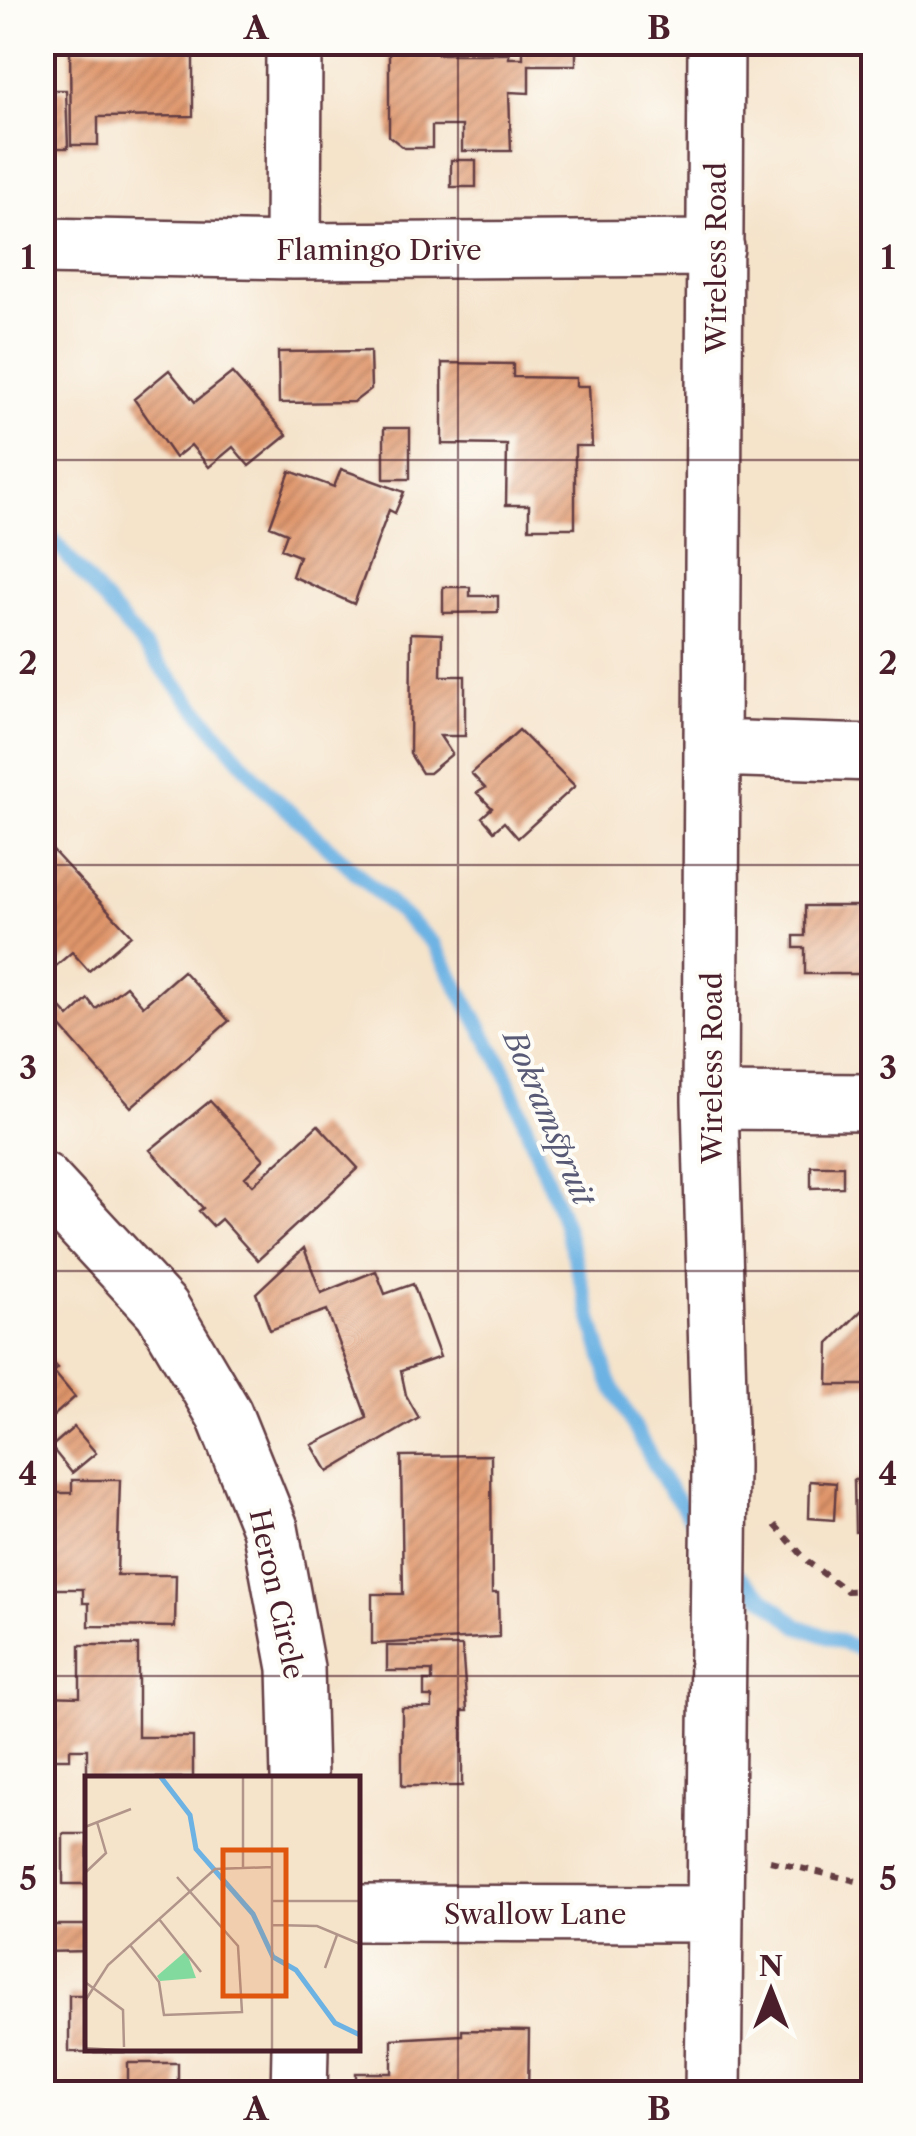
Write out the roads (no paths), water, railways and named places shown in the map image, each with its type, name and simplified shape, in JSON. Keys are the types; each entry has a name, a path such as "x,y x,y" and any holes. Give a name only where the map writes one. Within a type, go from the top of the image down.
{"street":[{"path":"294,42 294,251"},
{"name":"Wireless Road","path":"714,2094 720,1460 710,1101 716,42"},
{"name":"Flamingo Drive","path":"42,246 294,251 716,248"},
{"path":"712,748 874,753"},
{"path":"710,1101 874,1102"},
{"name":"Heron Circle","path":"42,1180 162,1309 224,1414 270,1528 296,1668 299,1776"},
{"name":"Swallow Lane","path":"360,1914 714,1914"},
{"path":"300,2051 300,2094"}],"waterway":[{"name":"Bokramspruit","path":"42,527 267,791 434,944 504,1069 565,1225 609,1380 663,1480 703,1534"},
{"name":"Bokramspruit","path":"733,1571 798,1626 874,1654"}]}
